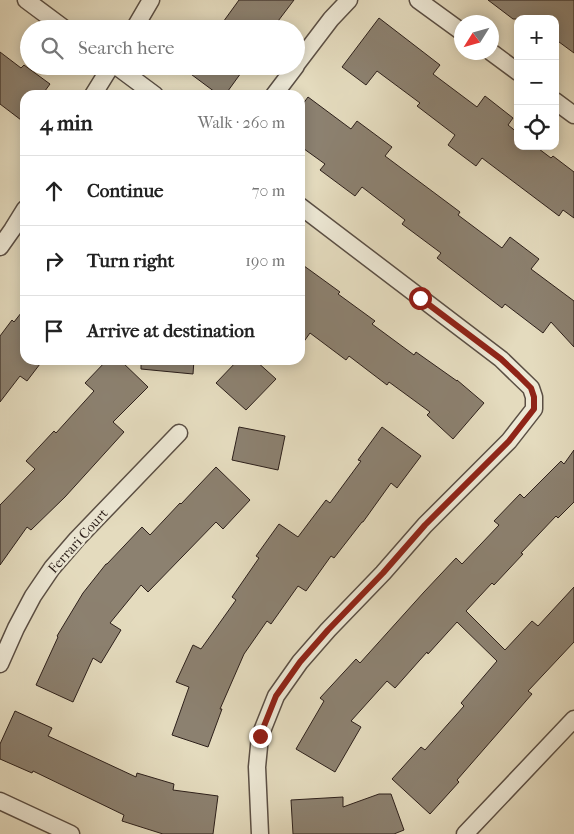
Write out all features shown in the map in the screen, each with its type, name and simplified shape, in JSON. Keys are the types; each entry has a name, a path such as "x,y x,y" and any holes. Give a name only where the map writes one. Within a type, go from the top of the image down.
{"street":[{"path":"26,0 53,20"},
{"path":"139,20 151,0"},
{"path":"305,54 331,19 349,0"},
{"path":"418,0 454,26"},
{"path":"499,58 514,69"},
{"path":"96,90 105,75"},
{"path":"128,75 148,90"},
{"path":"278,90 289,75"},
{"path":"559,104 574,115"},
{"path":"260,834 256,767 260,736 276,696 300,662 328,630 383,573 431,518 509,441 534,409 534,397 531,388 501,359 305,210"},
{"path":"0,247 20,217"},
{"name":"Ferrari Court","path":"0,664 33,596 52,568 77,539 179,433"},
{"path":"465,834 574,719"},
{"path":"0,801 71,834"}],"building":[{"path":"239,0 294,0 279,20 225,20"},
{"path":"488,0 574,0 574,53 559,42 559,15 514,15 513,19"},
{"path":"379,18 440,65 433,74 477,107 485,96 513,118 508,125 514,130 514,150 540,150 551,158 553,156 574,172 574,218 563,210 559,216 482,158 476,166 448,145 455,135 417,106 420,103 377,71 366,85 342,67"},
{"path":"0,52 20,67 20,75 38,75 50,84 46,90 20,90 20,119 0,104"},
{"path":"192,75 239,75 229,90 212,90"},
{"path":"308,97 351,129 357,121 392,147 385,156 460,212 458,215 502,248 510,237 539,259 531,269 574,301 574,347 551,322 543,333 505,304 502,308 437,258 441,253 402,224 405,220 362,187 355,196 320,170 325,164 305,150 305,101"},
{"path":"305,267 375,321 372,324 414,355 416,352 457,380 484,403 453,439 427,415 430,412 389,382 387,385 349,356 346,360 310,333 305,340"},
{"path":"20,314 20,365 39,365 27,381 20,376 0,402 0,336 12,320 14,322"},
{"path":"102,365 125,365 148,387 113,422 124,432 65,497 31,530 27,527 0,565 0,505 35,469 26,461 54,431 56,433 94,391 85,383"},
{"path":"141,365 194,365 193,374 141,369"},
{"path":"233,365 261,365 276,379 246,410 216,383"},
{"path":"239,427 285,436 278,470 232,460"},
{"path":"382,427 421,456 397,488 391,483 363,522 334,558 331,556 306,591 298,586 271,624 267,621 244,654 220,709 222,709 208,747 172,735 189,687 176,682 193,645 201,649 236,600 232,597 259,558 256,556 279,524 298,537 326,500 330,503 361,461 358,460"},
{"path":"574,450 574,502 558,518 556,516 494,585 492,583 466,611 505,650 532,621 538,626 574,587 574,642 528,691 532,694 430,814 392,779 421,747 425,750 464,706 461,703 497,661 457,622 395,688 387,681 351,721 361,727 335,772 296,749 324,701 320,698 356,659 360,663 456,558 462,564 499,525 494,521 520,494 524,498 561,461 564,464"},
{"path":"216,467 250,500 223,529 216,522 148,592 141,585 110,623 121,630 101,663 93,658 73,702 36,685 57,636 83,593 106,564 142,527 150,535"},
{"path":"15,711 52,728 48,736 136,777 137,773 174,784 173,790 218,796 213,834 163,834 122,821 124,815 33,771 32,773 0,759 0,744"},
{"path":"379,794 391,794 404,830 394,834 293,834 291,800 343,797 343,807"}],"route":[{"path":"260,736 276,696 300,662 425,525 509,441 534,409 534,397 531,388 518,375 501,359 420,298"}]}
